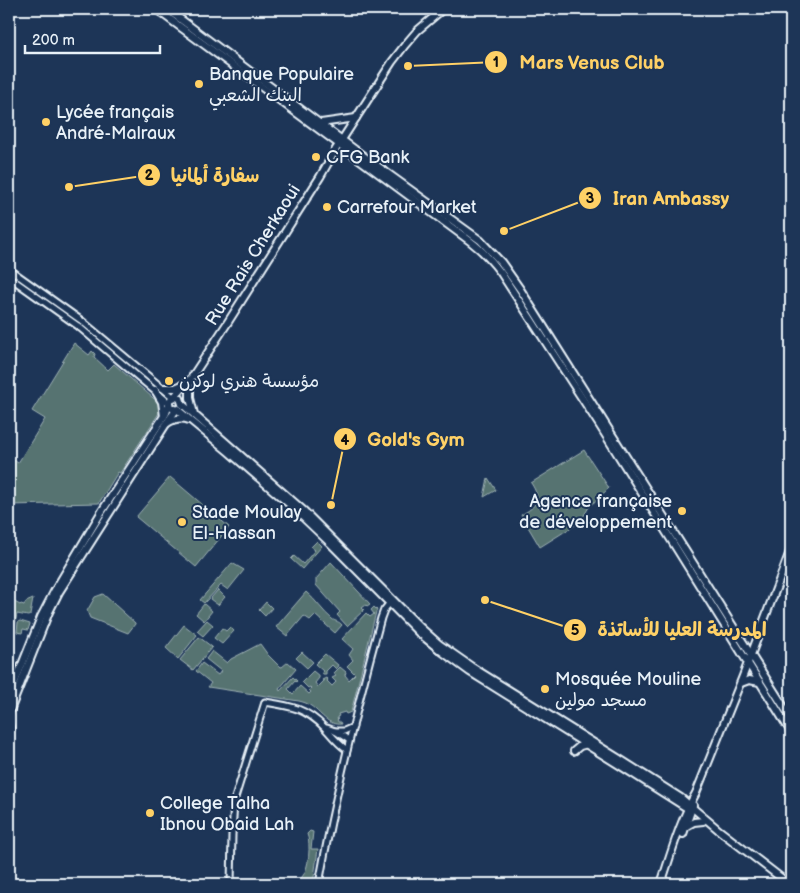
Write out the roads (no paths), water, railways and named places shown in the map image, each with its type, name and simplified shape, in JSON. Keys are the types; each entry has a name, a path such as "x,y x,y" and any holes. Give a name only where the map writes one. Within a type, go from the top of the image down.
{"main road":[{"path":"156,9 480,240 501,262 564,357 791,718"},
{"path":"167,9 321,123 341,142 470,241 497,267 600,426 791,732"},
{"name":"Rue Rais Cherkaoui","path":"190,380 392,62 404,45 443,9"},
{"path":"321,123 356,118"},
{"path":"163,388 175,388 190,380"},
{"path":"9,697 54,590 102,511 164,416 171,401 190,380"},
{"path":"9,713 58,592 165,425 179,407 190,380"},
{"path":"190,380 193,417"},
{"path":"155,390 162,402 164,416"},
{"path":"171,401 180,398 179,407"},
{"path":"171,401 172,409 179,407"},
{"path":"179,407 304,511 391,601 419,633 440,650 470,672 690,808 703,821 784,884"},
{"path":"165,425 169,422 193,417"},
{"path":"661,884 741,683 791,549"},
{"path":"391,601 439,644 459,659 635,768 789,884"},
{"path":"740,638 758,636"},
{"path":"741,683 751,680 760,682"},
{"path":"9,724 9,732"},
{"path":"574,751 580,746 587,744"},
{"path":"665,884 690,808"},
{"path":"685,827 694,822 703,821"}],"street":[{"path":"9,269 82,321 163,388 171,401"},
{"path":"9,277 78,326 171,401"},
{"path":"319,884 328,832 349,740 381,618 391,601"},
{"path":"231,884 234,801 265,702 295,707 304,711 313,717 347,750"},
{"path":"324,727 335,731 349,740"},
{"path":"335,731 344,731 353,727"}],"place":[{"name":"Mars Venus Club","path":"408,66"},
{"name":"Banque Populaire البنك الشعبي","path":"199,84"},
{"name":"Lycée français André-Malraux","path":"46,122"},
{"name":"CFG Bank","path":"316,157"},
{"name":"سفارة ألمانيا","path":"69,187"},
{"name":"Carrefour Market","path":"327,207"},
{"name":"Iran Ambassy","path":"504,231"},
{"name":"مؤسسة هنري لوكرن","path":"169,381"},
{"name":"Gold's Gym","path":"331,505"},
{"name":"Agence française de développement","path":"682,511"},
{"name":"Stade Moulay El-Hassan","path":"182,522"},
{"name":"المدرسة العليا للأساتذة","path":"485,600"},
{"name":"Mosquée Mouline مسجد مولين","path":"545,689"},
{"name":"College Talha Ibnou Obaid Lah","path":"150,813"}]}
